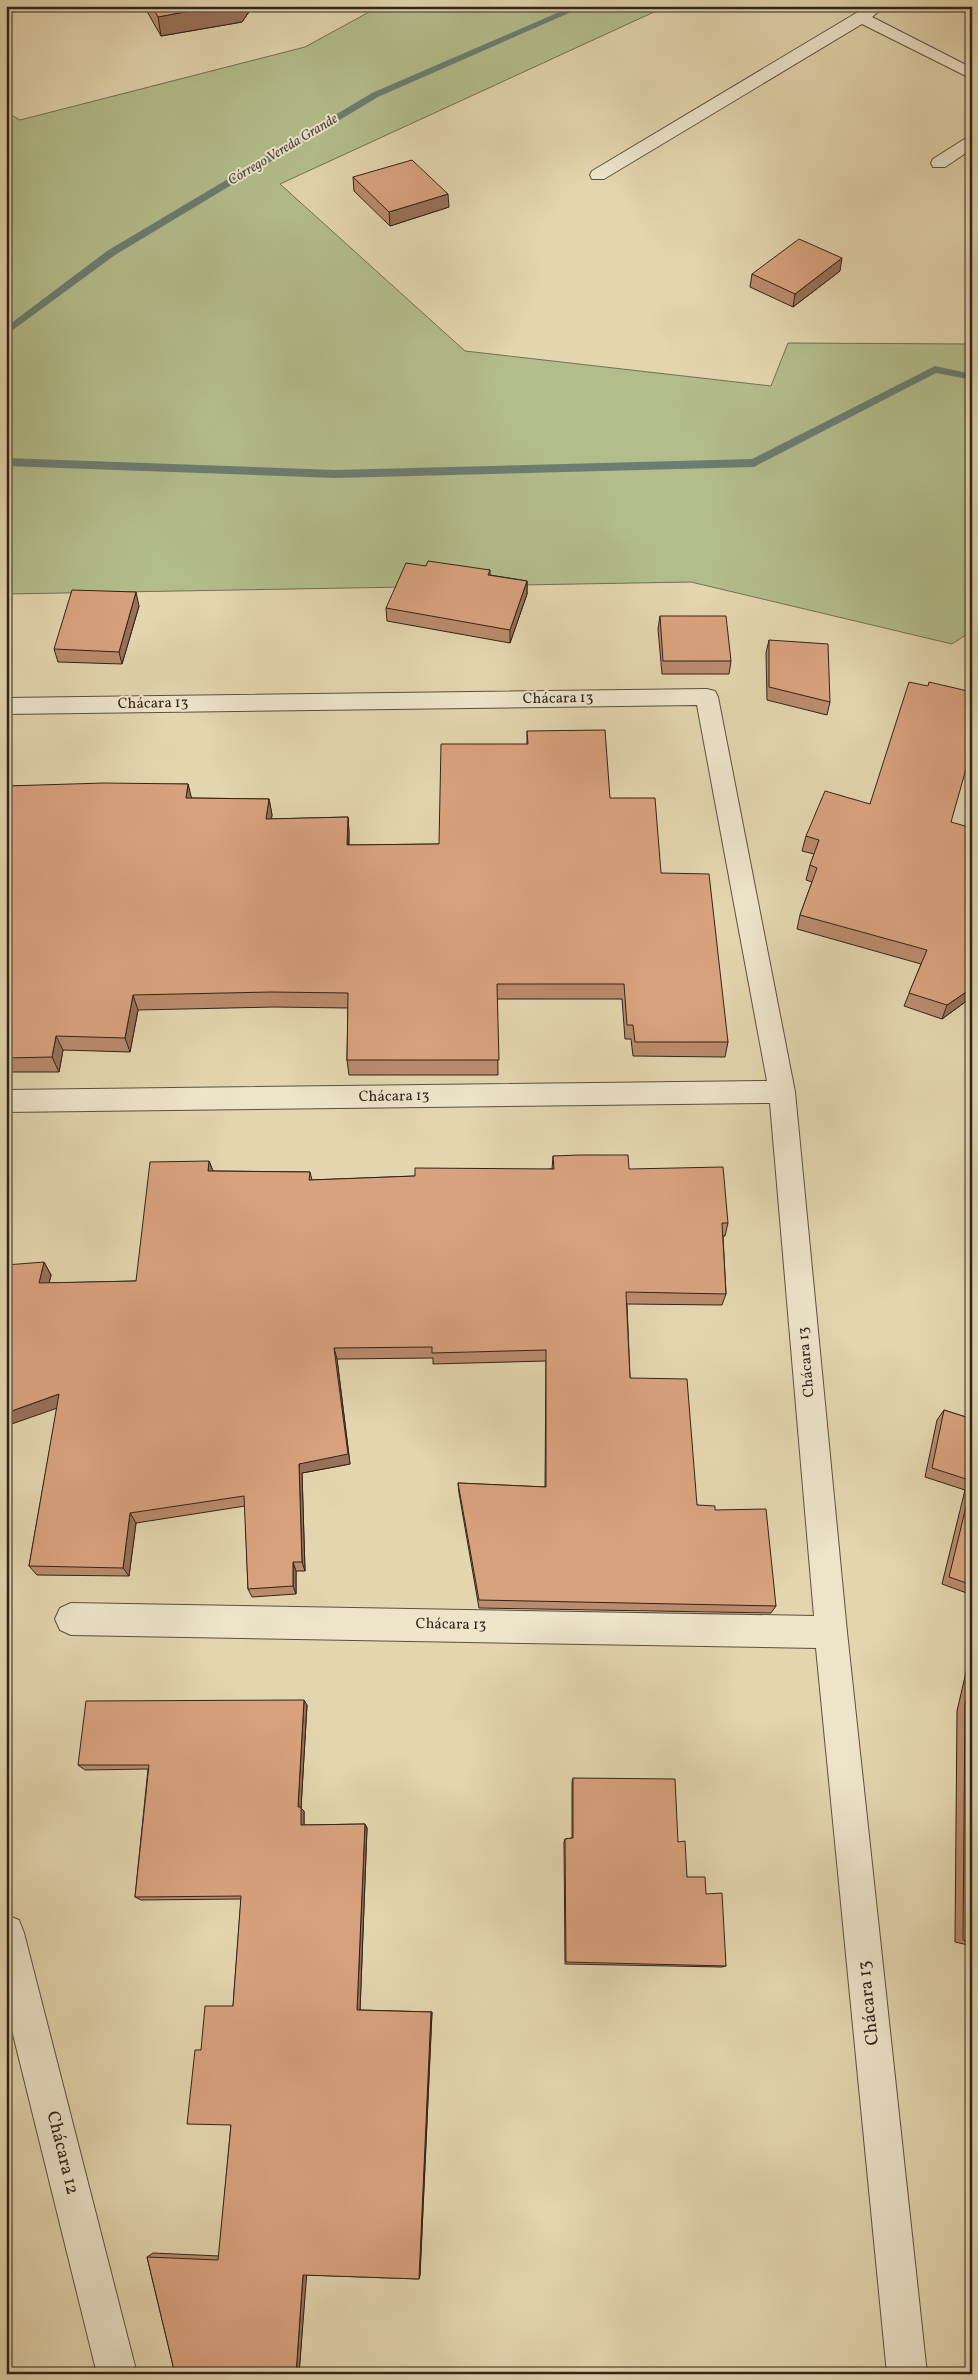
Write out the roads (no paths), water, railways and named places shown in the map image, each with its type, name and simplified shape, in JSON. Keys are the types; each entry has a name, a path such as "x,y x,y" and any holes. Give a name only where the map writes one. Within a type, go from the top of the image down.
{"street":[{"path":"598,175 862,18 878,6"},
{"path":"862,18 972,74"},
{"path":"939,163 972,141"},
{"name":"Chácara 13","path":"6,706 707,696 782,1092 831,1632 906,2374"},
{"name":"Chácara 13","path":"6,1101 782,1092"},
{"name":"Chácara 13","path":"71,1619 831,1632"},
{"name":"Chácara 12","path":"6,1933 118,2374"}],"waterway":[{"name":"Córrego Vereda Grande","path":"6,332 111,253 375,95 581,6"},
{"path":"6,462 335,474 754,463 935,369 972,377"}]}
